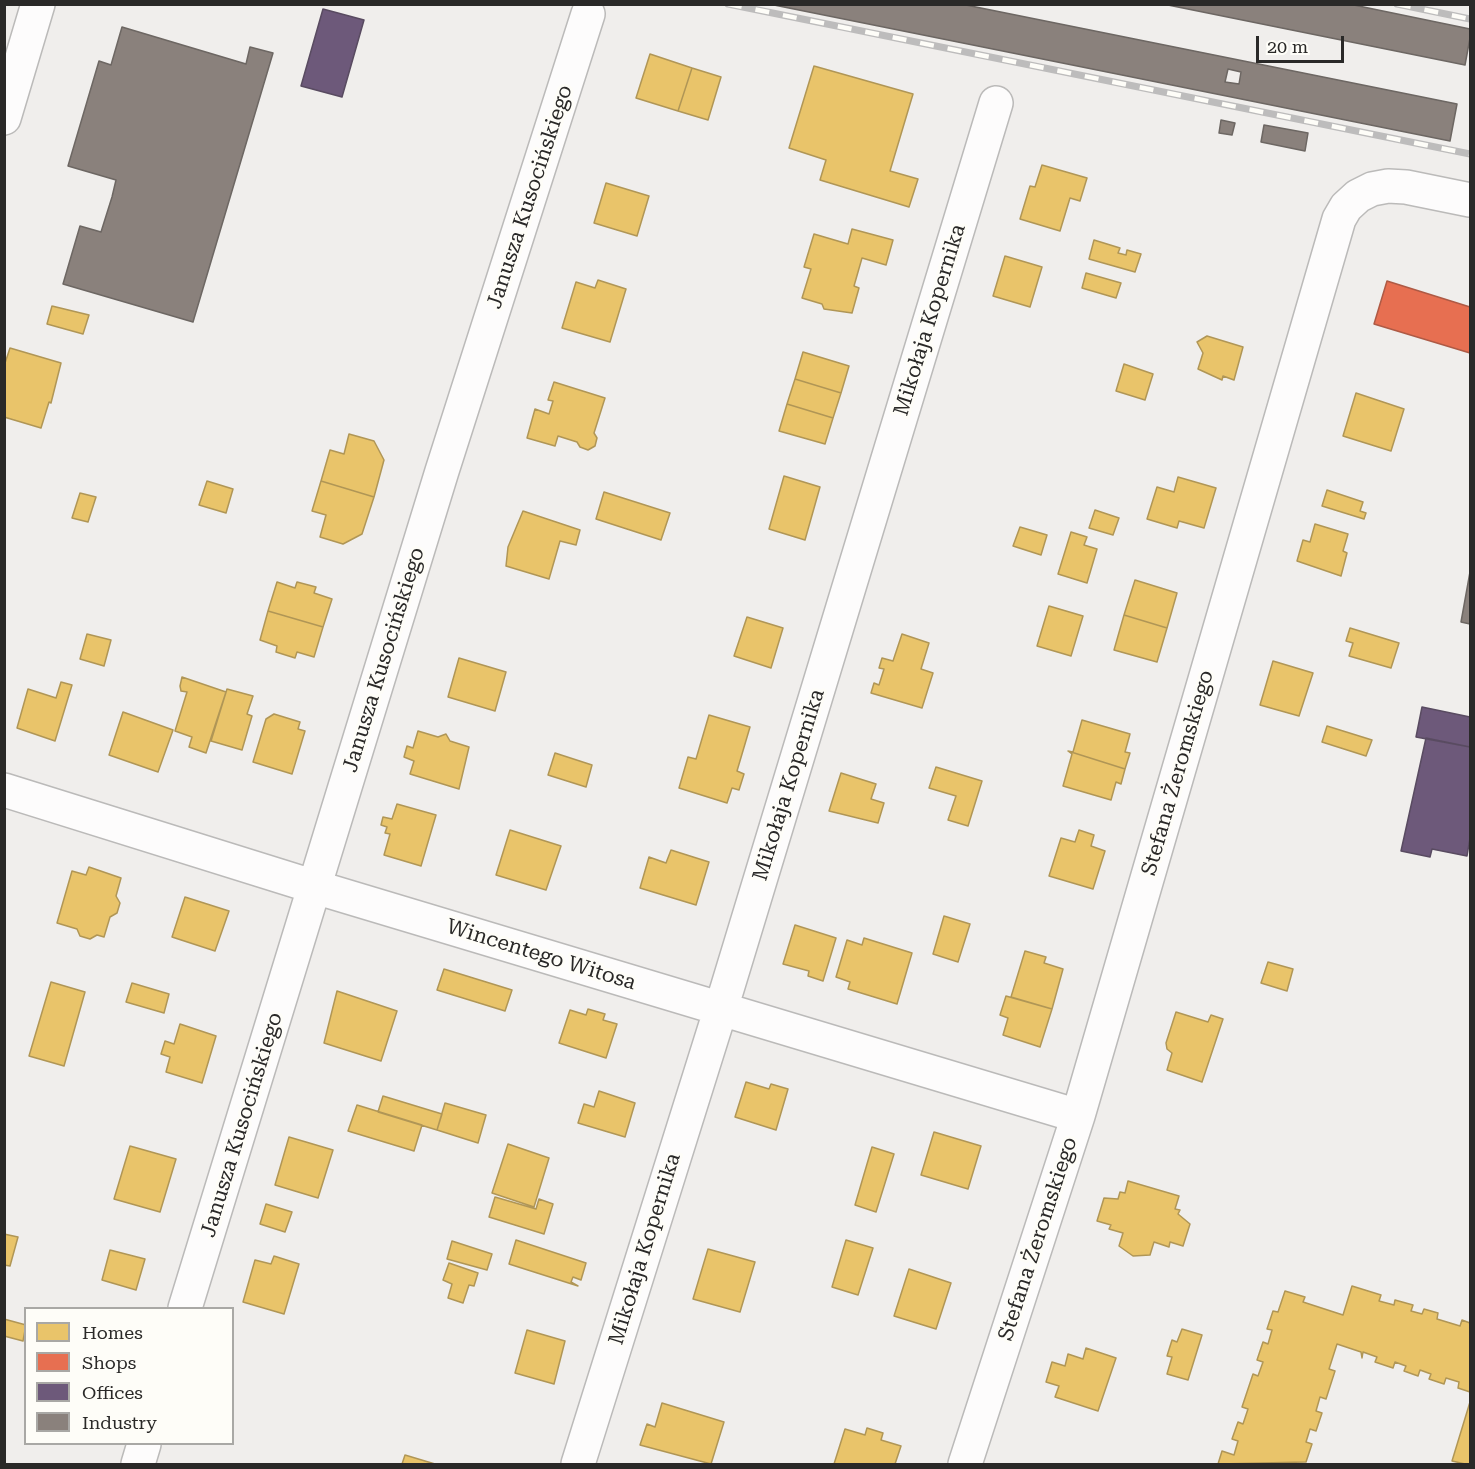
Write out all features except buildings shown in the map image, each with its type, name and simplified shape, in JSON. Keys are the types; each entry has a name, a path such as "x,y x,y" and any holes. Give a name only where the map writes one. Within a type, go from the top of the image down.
{"street":[{"path":"4,118 38,4"},
{"name":"Janusza Kusocińskiego","path":"185,1307 438,482 588,14"},
{"name":"Mikołaja Kopernika","path":"578,1464 721,1008 996,103"},
{"name":"Stefana Żeromskiego","path":"965,1464 1078,1116 1339,219 1346,207 1358,196 1372,189 1388,186 1406,187 1470,200"},
{"name":"Wincentego Witosa","path":"4,790 315,887 1078,1116"},
{"path":"138,1464 143,1445"}],"railway":[{"path":"728,4 1470,154"},
{"path":"1397,4 1470,19"}]}
